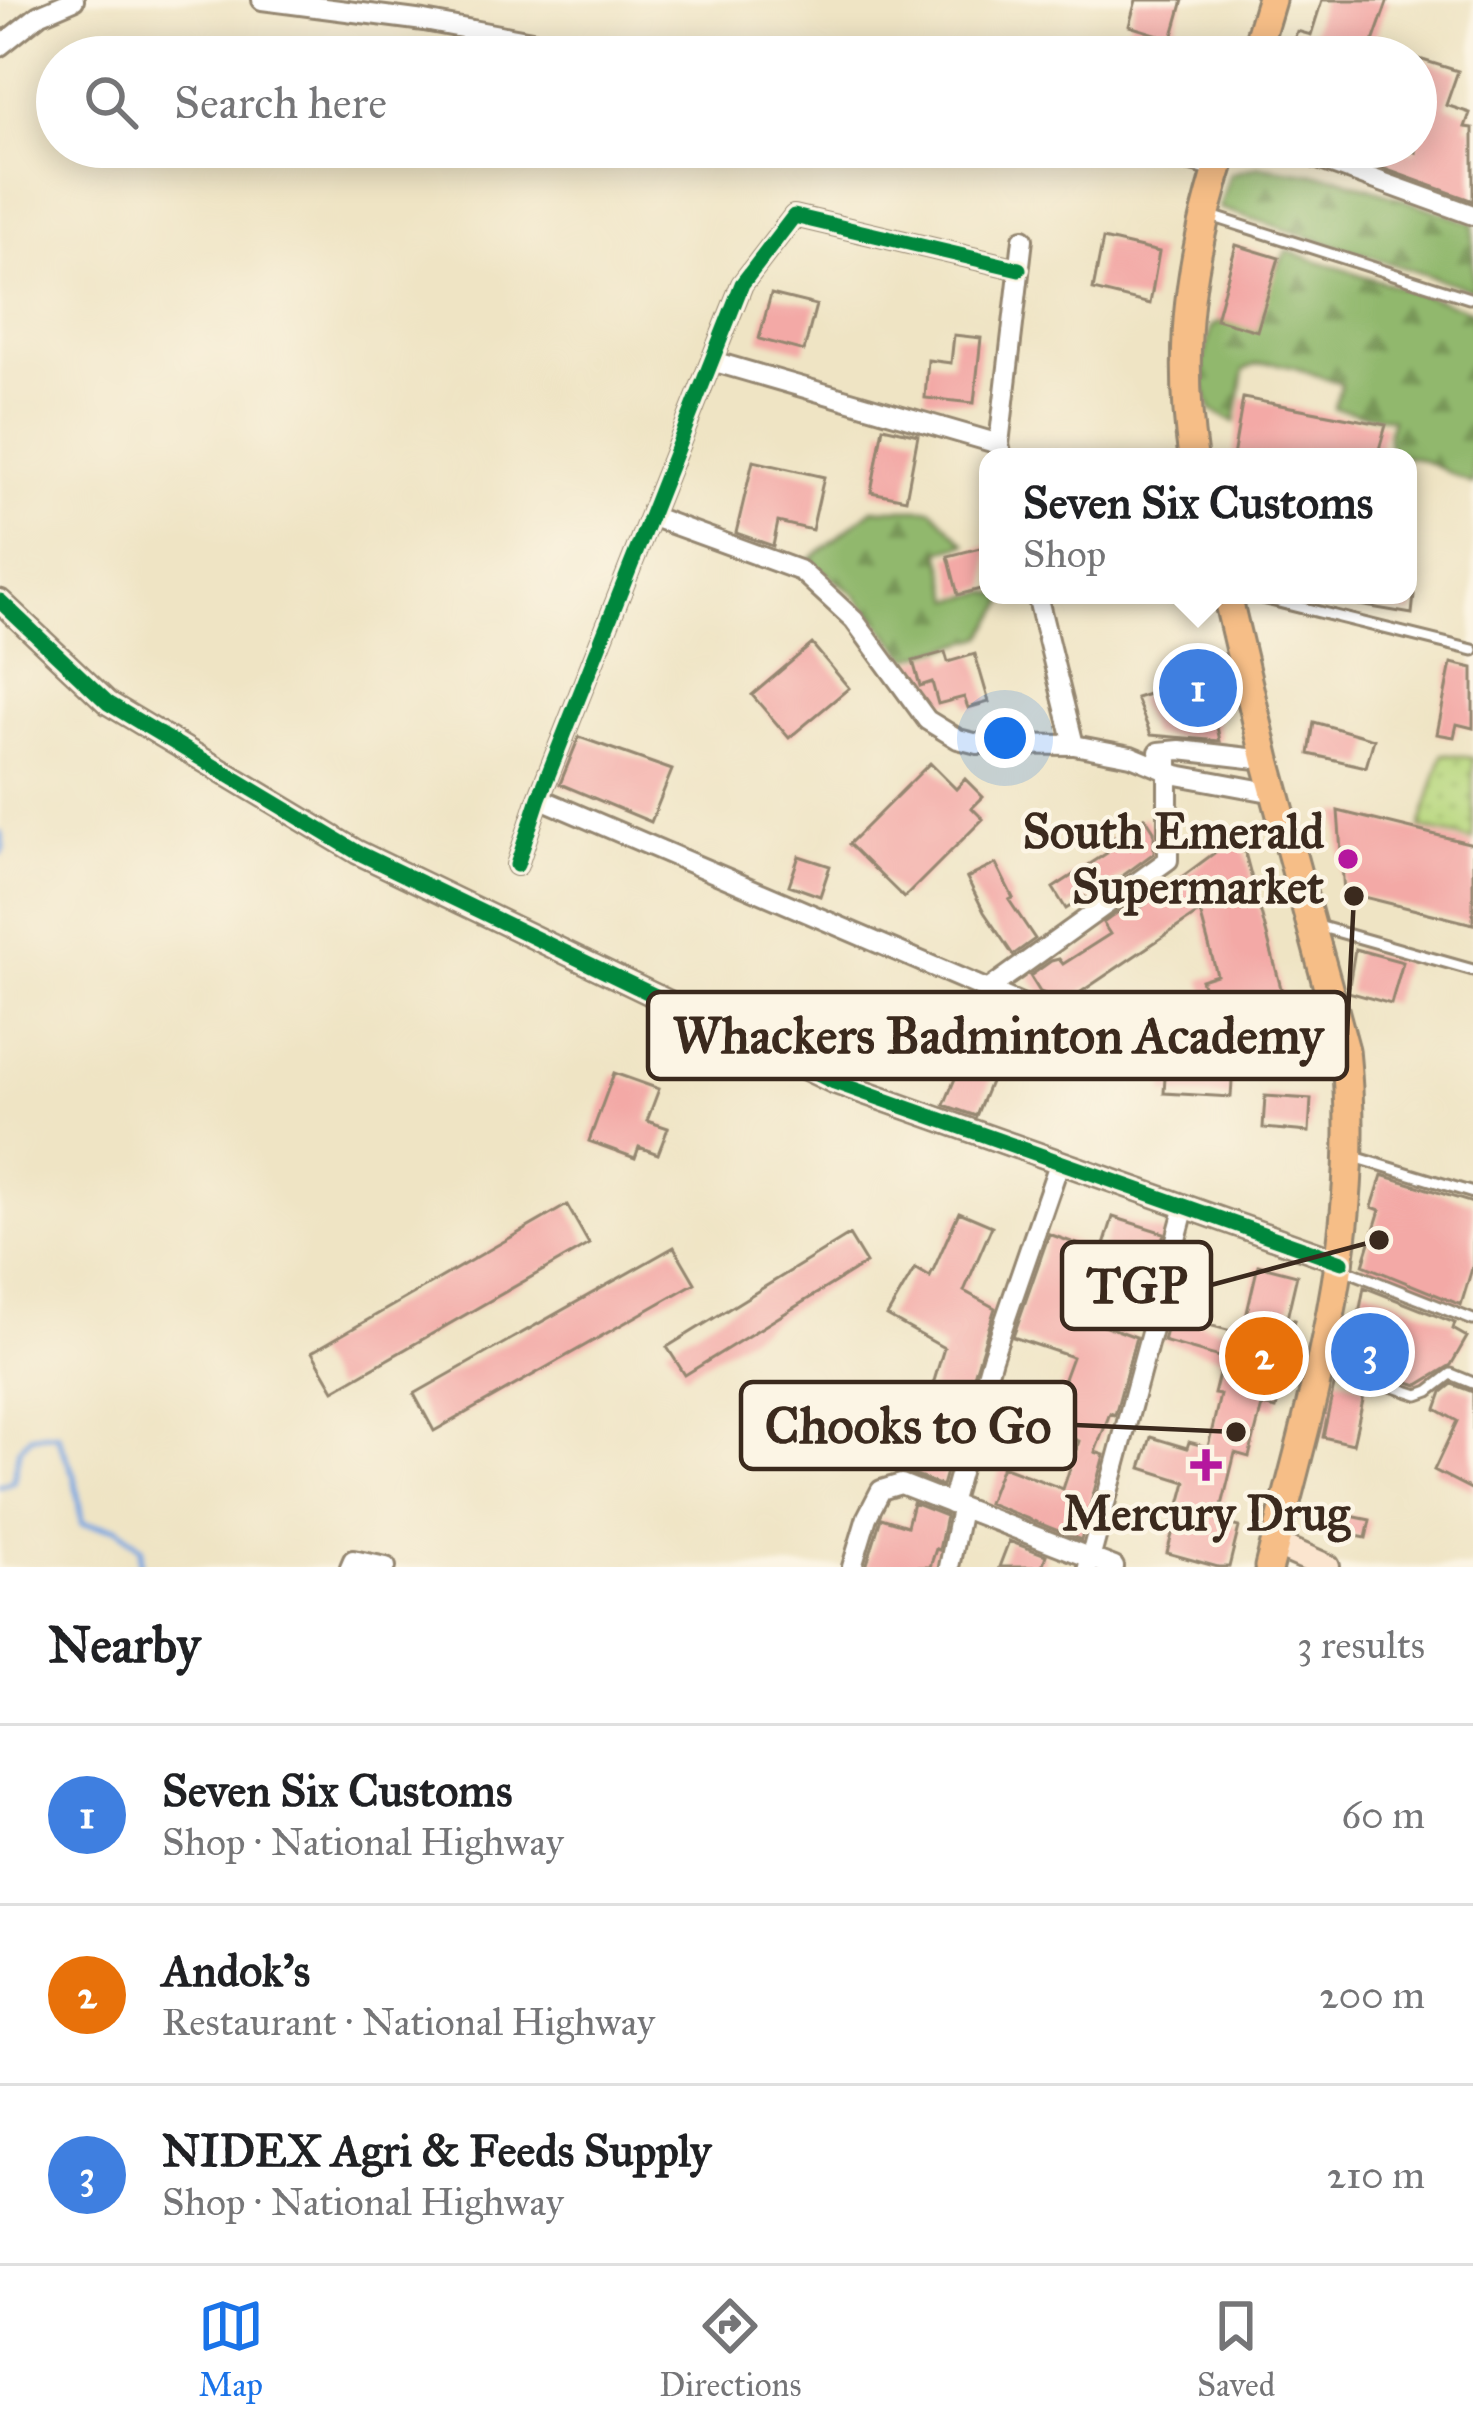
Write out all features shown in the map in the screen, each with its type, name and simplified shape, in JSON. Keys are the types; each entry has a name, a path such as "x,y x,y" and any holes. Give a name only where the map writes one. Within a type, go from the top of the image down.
{"main road":[{"path":"1260,36 1271,0"},
{"path":"1192,448 1183,375 1186,317 1205,214 1219,168"},
{"path":"1228,604 1345,1050 1351,1156 1342,1265 1322,1364 1272,1556 1327,1567"}],"street":[{"path":"0,46 39,16 74,0"},
{"path":"262,0 505,36"},
{"path":"1344,168 1473,215"},
{"path":"517,865 742,284 794,216 1019,269"},
{"path":"1000,448 1023,239"},
{"path":"712,361 994,448"},
{"path":"653,517 801,571 854,620 927,720 942,733 978,745 1074,745 1167,761 1275,793"},
{"path":"0,601 108,703 357,853 834,1082 1342,1265"},
{"path":"1039,604 1074,745"},
{"path":"1167,761 1266,760"},
{"path":"989,989 1168,860 1167,761"},
{"path":"539,799 1147,1058"},
{"path":"949,1567 956,1507 992,1358 1059,1163"},
{"path":"1090,1563 1185,1206"},
{"path":"852,1567 881,1490 901,1484 1090,1563 1114,1567"},
{"path":"350,1567 352,1561 386,1567"}],"lane":[{"path":"1205,214 1469,298"},
{"path":"1286,604 1473,650"},
{"path":"1313,924 1473,970"},
{"path":"1351,1156 1473,1193"},
{"path":"1342,1265 1473,1320"},
{"path":"1322,1364 1418,1394 1430,1391 1451,1374 1473,1383"}],"green space":[{"path":"1273,168 1337,177 1473,223 1473,290 1219,208 1230,174"},
{"path":"1287,251 1473,311 1473,484 1417,459 1417,448 1390,448 1392,419 1334,408 1341,384 1292,367 1266,363 1244,370 1235,422 1211,410 1200,374 1212,326 1249,309"},
{"path":"873,509 932,509 966,544 940,551 953,600 979,594 979,604 1004,604 983,637 909,658 853,593 809,560"},
{"path":"1443,754 1473,758 1473,840 1420,828"}],"building":[{"path":"1136,0 1183,0 1173,36 1129,26"},
{"path":"1322,0 1388,0 1375,36 1295,36 1297,31 1311,35"},
{"path":"1437,64 1458,71 1446,105 1470,113 1465,127 1473,128 1473,201 1382,168 1437,168"},
{"path":"1103,239 1159,252 1150,304 1093,290"},
{"path":"1236,245 1279,258 1257,331 1216,319"},
{"path":"771,294 816,305 804,351 759,339"},
{"path":"954,335 981,338 974,403 925,398 928,360 951,363"},
{"path":"1243,398 1386,425 1380,448 1235,448"},
{"path":"883,427 918,435 906,499 871,492"},
{"path":"753,461 824,477 812,530 778,522 773,546 736,533"},
{"path":"979,548 979,589 958,595 948,556"},
{"path":"1359,604 1413,604 1412,614"},
{"path":"812,644 849,688 789,738 752,695"},
{"path":"945,652 948,662 975,654 989,702 968,708 964,697 938,704 932,682 920,686 913,661"},
{"path":"1451,663 1473,668 1473,728 1457,724 1454,737 1437,734"},
{"path":"1196,679 1206,711 1213,708 1220,741 1151,735 1136,698"},
{"path":"1314,722 1374,739 1366,767 1309,754"},
{"path":"579,737 672,770 651,822 560,784"},
{"path":"930,763 956,789 965,779 983,797 972,808 983,819 904,898 849,844"},
{"path":"1338,811 1473,844 1473,924 1344,892"},
{"path":"1145,817 1154,831 1154,853 1088,901 1085,897 1066,909 1053,888 1107,853 1102,845"},
{"path":"1240,834 1290,1022 1223,1043 1201,980 1217,975 1200,912 1081,992 1084,997 1071,1005 1040,992 1030,976 1051,961 1059,959 1063,964 1110,934 1103,923 1136,899 1141,907"},
{"path":"799,856 830,866 820,896 789,885"},
{"path":"996,864 1013,898 1009,900 1035,939 1013,955 967,878"},
{"path":"1355,949 1403,962 1391,1004 1348,992"},
{"path":"979,1021 1010,1033 976,1116 944,1105"},
{"path":"1166,1062 1233,1066 1231,1097 1164,1093"},
{"path":"614,1073 659,1089 647,1121 668,1128 658,1154 639,1147 635,1158 589,1141"},
{"path":"1265,1096 1311,1099 1309,1132 1263,1128"},
{"path":"1382,1175 1473,1203 1473,1265 1461,1305 1363,1265 1380,1210 1372,1207"},
{"path":"567,1205 589,1244 334,1390 312,1352"},
{"path":"959,1212 992,1226 964,1291 995,1308 962,1415 927,1404 944,1348 887,1316 915,1268 930,1277"},
{"path":"1113,1217 1164,1233 1158,1254 1130,1246 1124,1265 1100,1258"},
{"path":"1049,1234 1094,1250 1076,1315 1136,1337 1115,1415 1110,1413 1095,1452 1104,1455 1081,1540 988,1503 1002,1466 1063,1489 1079,1441 1057,1432 1070,1399 1058,1395 1072,1357 1013,1337"},
{"path":"849,1235 866,1263 685,1375 667,1347"},
{"path":"674,1247 695,1283 434,1431 414,1394"},
{"path":"1258,1265 1297,1275 1287,1318 1295,1320 1278,1375 1284,1377 1276,1409 1262,1406 1249,1457 1235,1453 1218,1522 1239,1527 1229,1567 1218,1567 1167,1553 1186,1482 1141,1468 1151,1437 1187,1448 1189,1442 1208,1447 1220,1395 1214,1394 1223,1358 1163,1341 1181,1273 1201,1278 1190,1320 1242,1334"},
{"path":"1364,1287 1455,1323 1453,1329 1467,1337 1451,1365 1418,1385 1350,1363"},
{"path":"1336,1377 1366,1387 1353,1444 1323,1437"},
{"path":"1452,1384 1473,1392 1473,1490 1434,1470 1457,1421 1436,1409 1442,1392"},
{"path":"917,1437 953,1447 942,1486 906,1472"},
{"path":"913,1503 946,1516 930,1567 866,1567 881,1518 907,1526"},
{"path":"1331,1512 1370,1520 1366,1538 1327,1530"},
{"path":"1009,1541 1046,1555 1042,1567 999,1567"}],"waterway":[{"path":"0,833 0,853"},
{"path":"0,1486 13,1481 19,1449 31,1436 57,1434 75,1478 82,1524 118,1528 141,1548 140,1567"}],"cycle path":[{"path":"517,865 539,798 742,284 794,216 1019,269"},
{"path":"0,601 108,703 357,852 834,1082 1342,1262"}],"place":[{"name":"Seven Six Customs","path":"1198,688"},
{"name":"South Emerald Supermarket","path":"1348,859"},
{"name":"Whackers Badminton Academy","path":"1354,896"},
{"name":"TGP","path":"1379,1240"},
{"name":"NIDEX Agri & Feeds Supply","path":"1370,1352"},
{"name":"Andok's","path":"1264,1356"},
{"name":"Chooks to Go","path":"1236,1432"},
{"name":"Mercury Drug","path":"1206,1465"}]}
